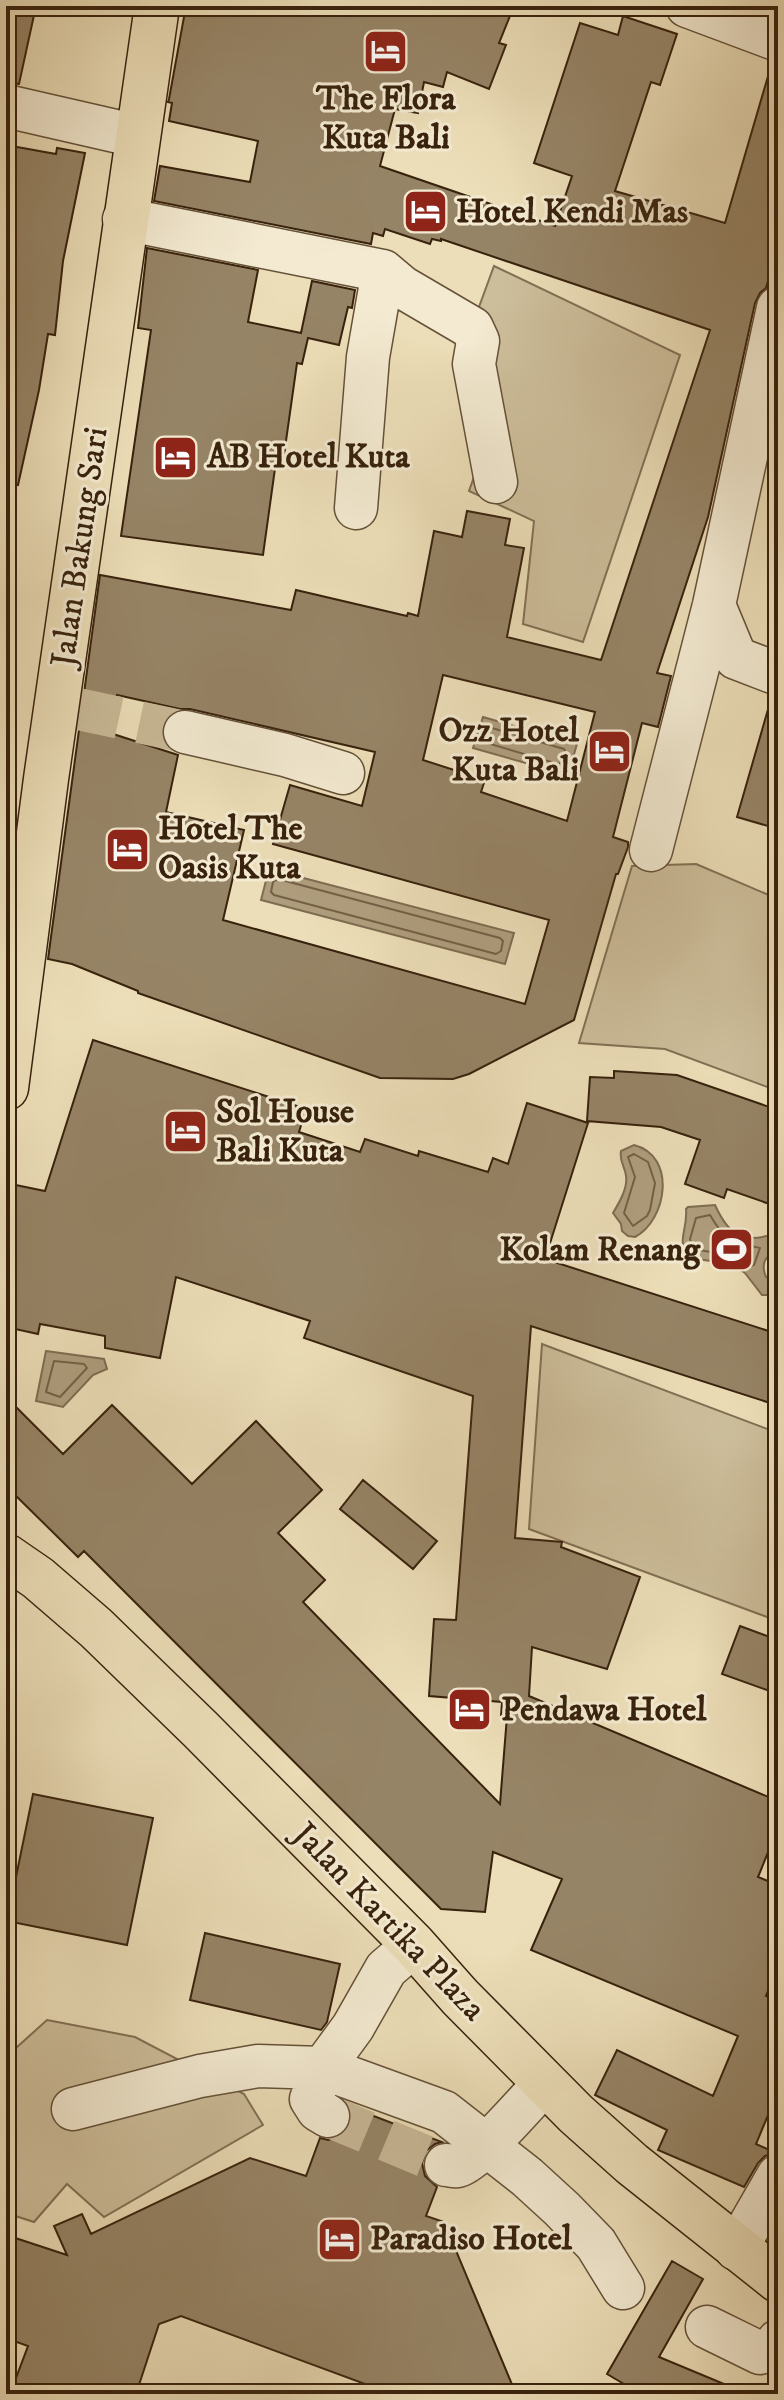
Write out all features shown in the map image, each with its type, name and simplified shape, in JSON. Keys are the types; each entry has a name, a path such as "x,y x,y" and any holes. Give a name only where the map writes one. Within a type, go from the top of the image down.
{"main road":[{"name":"Jalan Bakung Sari","path":"6,1088 15,944 68,707 124,219 157,6"},
{"name":"Jalan Kartika Plaza","path":"6,1556 38,1578 96,1628 414,1945 460,1997 545,2083 632,2164 778,2280"}],"street":[{"path":"687,6 778,40"},
{"path":"6,106 137,136"},
{"path":"124,219 383,271 402,287 472,328 478,341 474,364 496,482"},
{"path":"356,508 368,357 383,271"},
{"path":"651,850 714,605 778,308"},
{"path":"714,605 736,658 778,674"},
{"path":"185,732 285,755 343,773"},
{"path":"328,2116 318,2110 311,2099 323,2068 353,2027 386,1969 414,1945"},
{"path":"73,2109 200,2076 258,2066 323,2068 444,2112 527,2177 596,2244 623,2288"},
{"path":"446,2165 459,2166 487,2147 545,2083"},
{"path":"736,2249 778,2176"},
{"path":"707,2327 760,2353 772,2350 778,2341"}],"shaded area":[{"path":"494,266 680,355 583,642 523,624 534,521 469,491 495,418 460,359"},
{"path":"696,864 778,899 778,1091 665,1049 579,1043 632,866"},
{"path":"542,1344 778,1433 778,1621 529,1529"},
{"path":"47,2020 135,2037 244,2094 263,2125 104,2217 67,2184 34,2222 6,2213 6,2057"}],"water":[{"path":"483,717 577,744 568,775 473,748"},
{"path":"269,869 514,933 505,964 261,900"},
{"path":"634,1145 648,1151 657,1162 663,1189 654,1217 646,1229 635,1237 622,1231 613,1213 626,1185 621,1151"},
{"name":"Kolam Renang","path":"715,1205 726,1225 739,1236 756,1238 778,1233 778,1253 770,1255 764,1264 766,1277 778,1282 776,1295 762,1295 745,1273 732,1264 690,1258 683,1246 686,1209"},
{"path":"46,1351 104,1359 107,1369 93,1375 63,1407 36,1401"}],"building":[{"path":"6,6 36,6 19,84 6,83"},
{"path":"186,6 514,6 499,43 506,45 489,89 447,72 443,87 424,82 418,113 395,109 380,166 555,226 572,176 534,163 580,23 618,35 623,16 677,34 660,85 651,82 615,191 725,223 771,66 778,67 778,246 766,288 755,303 708,517 657,673 671,676 658,727 642,723 613,837 628,842 628,847 616,874 574,1020 469,1074 453,1079 380,1078 138,993 72,964 48,959 100,575 291,610 296,590 418,616 434,531 462,537 467,511 510,519 505,545 524,548 507,637 601,660 710,330 441,239 432,239 430,244 385,229 383,236 373,233 371,244 154,201 160,166 250,182 258,141 169,121 172,103 168,102","holes":["443,675 595,712 567,821 481,792 485,780 423,760","117,695 375,752 362,806 290,785 273,844 549,920 525,1004 223,920 244,830 166,812 178,755 107,732"]},
{"path":"6,145 56,154 57,148 85,153 63,261 55,335 48,334 18,485 6,483"},
{"path":"147,248 258,270 248,322 301,333 312,281 355,290 339,345 308,338 302,364 297,363 284,455 277,454 263,555 121,536 151,330 138,328"},
{"path":"771,699 778,700 778,829 737,817"},
{"path":"93,1040 306,1109 299,1132 360,1152 365,1139 418,1156 419,1151 488,1172 493,1158 508,1164 527,1103 588,1123 545,1259 778,1334 778,1379 770,1403 531,1326 515,1538 562,1542 561,1547 640,1577 607,1669 532,1647 529,1696 778,1801 778,1828 758,1877 778,1885 778,1967 766,1996 778,2001 778,2091 756,2144 776,2153 765,2156 758,2163 744,2187 658,2150 667,2130 595,2095 617,2050 713,2096 738,2036 531,1950 562,1879 493,1852 485,1912 441,1909 84,1551 78,1557 6,1486 6,1397 63,1454 112,1405 192,1484 256,1421 322,1490 278,1533 325,1580 303,1602 500,1804 507,1716 501,1716 502,1702 429,1696 434,1619 456,1620 473,1396 304,1338 310,1321 176,1277 160,1358 105,1348 105,1336 40,1324 38,1334 6,1327 6,1183 45,1191"},
{"path":"614,1071 677,1075 778,1110 778,1207 727,1189 724,1198 685,1184 700,1140 661,1127 587,1121 590,1077 614,1078"},
{"path":"363,1480 437,1541 413,1569 340,1509"},
{"path":"740,1626 778,1640 778,1694 722,1674"},
{"path":"33,1794 153,1818 127,1945 7,1921"},
{"path":"205,1933 340,1964 327,2022 321,2030 190,2000"},
{"path":"350,2107 442,2142 426,2151 422,2163 425,2176 437,2187 426,2216 444,2222 516,2394 392,2394 181,2316 159,2324 136,2394 10,2394 28,2346 6,2338 6,2235 67,2255 54,2226 82,2214 91,2234 250,2158 306,2176 320,2138 328,2140 339,2137 348,2129 352,2117"},
{"path":"672,2261 703,2279 659,2357 748,2394 641,2394 607,2374"}],"tunnel":[{"path":"78,709 185,732"},
{"path":"328,2116 446,2165"}],"place":[{"name":"The Flora Kuta Bali","path":"386,51"},
{"name":"Hotel Kendi Mas","path":"425,212"},
{"name":"AB Hotel Kuta","path":"176,457"},
{"name":"Ozz Hotel Kuta Bali","path":"610,751"},
{"name":"Hotel The Oasis Kuta","path":"127,849"},
{"name":"Sol House Bali Kuta","path":"185,1132"},
{"name":"Kolam Renang","path":"731,1250"},
{"name":"Pendawa Hotel","path":"470,1710"},
{"name":"Paradiso Hotel","path":"339,2239"}]}
